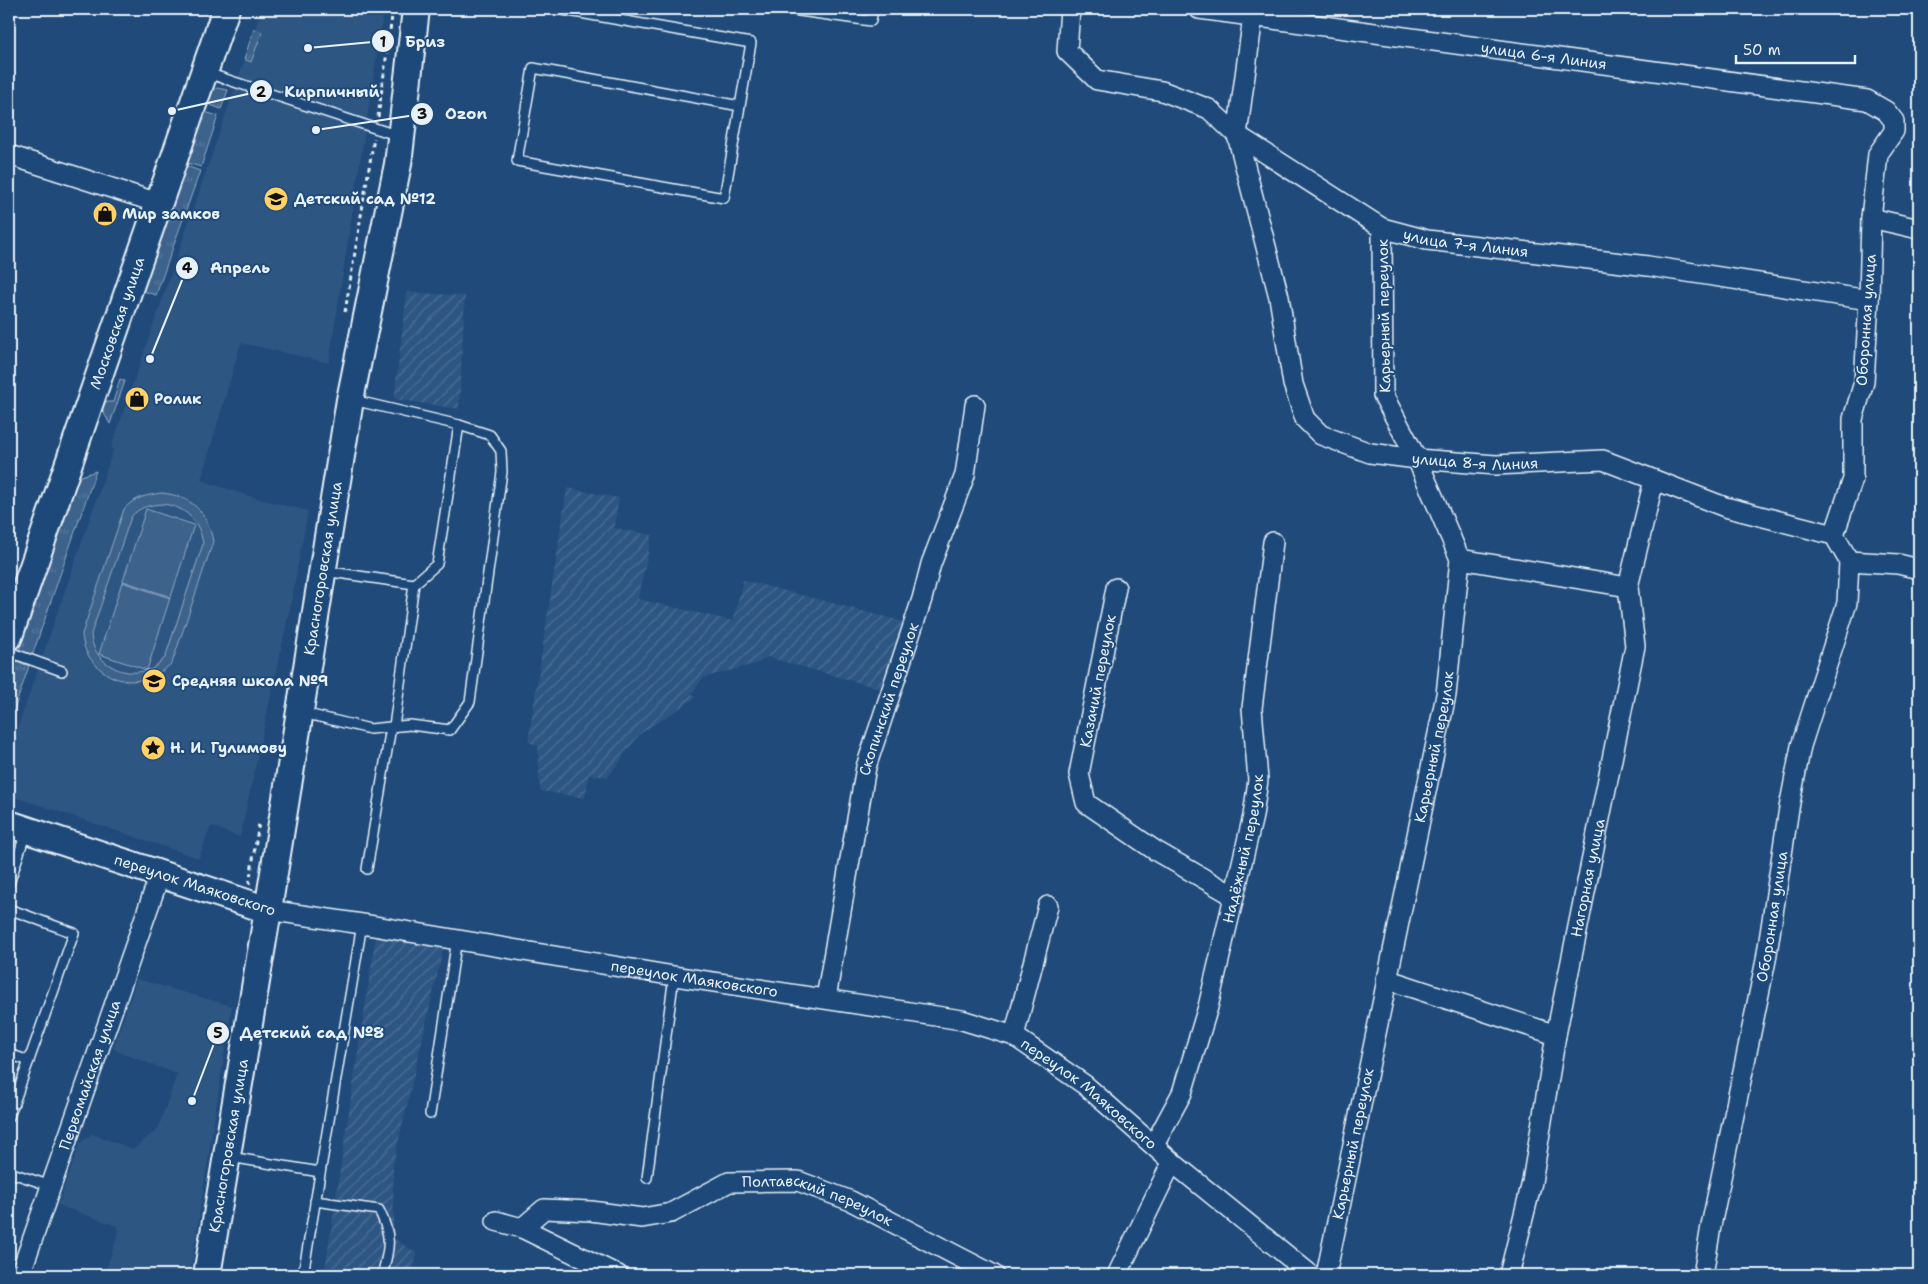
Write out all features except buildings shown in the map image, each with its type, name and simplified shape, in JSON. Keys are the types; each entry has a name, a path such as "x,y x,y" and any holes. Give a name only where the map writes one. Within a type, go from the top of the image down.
{"street":[{"name":"Московская улица","path":"9,636 226,9"},
{"name":"Красногоровская улица","path":"207,1275 350,400 398,164 416,9"},
{"name":"улица 7-я Линия","path":"1070,9 1067,51 1097,80 1162,92 1209,109 1238,135 1382,228 1427,240 1648,266 1869,300"},
{"name":"улица 6-я Линия","path":"1199,9 1254,13 1867,100 1886,111"},
{"path":"1238,135 1254,13"},
{"name":"Оборонная улица","path":"1834,535 1853,479 1853,419 1864,382 1871,218 1878,154 1894,131 1894,121 1886,111"},
{"name":"улица 8-я Линия","path":"1238,135 1279,297 1292,384 1305,419 1321,435 1370,453 1417,459 1496,465 1603,460 1725,506 1834,535"},
{"path":"9,156 158,203"},
{"path":"1871,218 1919,229"},
{"name":"Карьерный переулок","path":"1326,1275 1446,695 1460,559 1417,459 1383,395 1382,228"},
{"name":"Скопинский переулок","path":"826,998 866,767 922,599 931,564 965,475 976,405"},
{"name":"Нагорная улица","path":"1508,1275 1532,1182 1556,1035 1635,646 1628,587 1654,480"},
{"path":"1834,535 1849,561 1898,564 1919,569"},
{"name":"Надёжный переулок","path":"1154,1145 1182,1093 1208,1007 1253,816 1258,780 1252,708 1273,542"},
{"path":"1460,559 1628,587"},
{"name":"Оборонная улица","path":"1703,1275 1713,1216 1766,960 1789,808 1801,746 1847,604 1849,561"},
{"name":"Казачий переулок","path":"1116,588 1080,774 1086,803 1156,851 1234,896"},
{"name":"переулок Маяковского","path":"18,827 268,910 674,976 962,1020 1014,1036 1085,1085 1172,1162 1311,1275"},
{"name":"Первомайская улица","path":"20,1275 160,874"},
{"path":"1014,1036 1048,906"},
{"path":"1386,979 1556,1035"},
{"path":"1117,1275 1172,1162"},
{"name":"Полтавский переулок","path":"522,1228 544,1209 591,1211 642,1218 671,1213 729,1182 798,1181 851,1201 994,1275"},
{"path":"496,1221 522,1228 618,1275"}],"lane":[{"path":"556,9 751,43 724,198 517,161 533,68 740,106"},
{"path":"785,9 871,22 872,9"},
{"path":"204,72 401,136"},
{"path":"300,713 370,729 410,725 450,730 470,702 502,472 501,451 490,436 459,425 350,400"},
{"path":"367,869 392,727 414,584 437,564 459,425"},
{"path":"323,571 414,584"},
{"path":"9,652 62,672"},
{"path":"9,884 18,827"},
{"path":"9,910 74,933 9,1117"},
{"path":"303,1275 362,924"},
{"path":"430,1114 457,940"},
{"path":"647,1178 674,976"},
{"path":"9,1054 29,1061"},
{"path":"227,1156 320,1172"},
{"path":"9,1172 51,1186"},
{"path":"315,1201 379,1210 386,1224 390,1249 382,1275"}],"shaded area":[{"path":"262,9 384,9 329,363 241,343 201,480 255,498 308,511 290,608 240,837 211,826 198,860 198,858 9,795 9,753 113,451 111,448"},
{"path":"407,292 465,296 459,409 394,399"},
{"path":"567,488 619,498 614,528 652,535 638,599 733,621 743,580 905,622 885,690 767,657 758,663 703,678 692,693 695,698 640,734 608,777 589,775 585,798 540,791 538,746 528,742"},
{"path":"376,934 444,946 393,1165 394,1239 417,1253 412,1275 324,1275"},
{"path":"137,979 232,1006 190,1275 104,1275 119,1231 117,1226 58,1205 80,1143 92,1134 133,1149 158,1129 177,1074 113,1048"}],"green space":[{"path":"254,29 262,32 251,62 244,59"},
{"path":"217,88 228,90 221,109 208,104 212,92"},
{"path":"205,112 218,116 201,167 187,163"},
{"path":"186,166 200,171 156,295 143,291"},
{"path":"120,379 125,381 110,424 101,408 104,402 113,402"},
{"path":"96,471 32,656 19,651 78,477"},
{"path":"162,493 182,498 197,508 207,523 213,542 172,663 154,676 144,679 134,681 114,678 93,662 86,651 82,634 124,509 137,499","holes":["170,505 190,516 199,528 203,544 165,658 152,669 128,672 110,666 97,652 91,634 131,517 137,511 149,506"]},
{"path":"146,509 194,525 171,597 123,581"},
{"path":"122,582 170,598 147,670 99,654"},
{"path":"15,661 29,666 9,725 9,681"}],"place":[{"name":"Бриз","path":"308,48"},
{"name":"Кирпичный","path":"172,111"},
{"name":"Ozon","path":"316,130"},
{"name":"Детский сад №12","path":"276,199"},
{"name":"Мир замков","path":"105,214"},
{"name":"Апрель","path":"150,359"},
{"name":"Ролик","path":"137,399"},
{"name":"Средняя школа №9","path":"154,681"},
{"name":"Н. И. Гулимову","path":"153,748"},
{"name":"Детский сад №8","path":"192,1101"}]}
